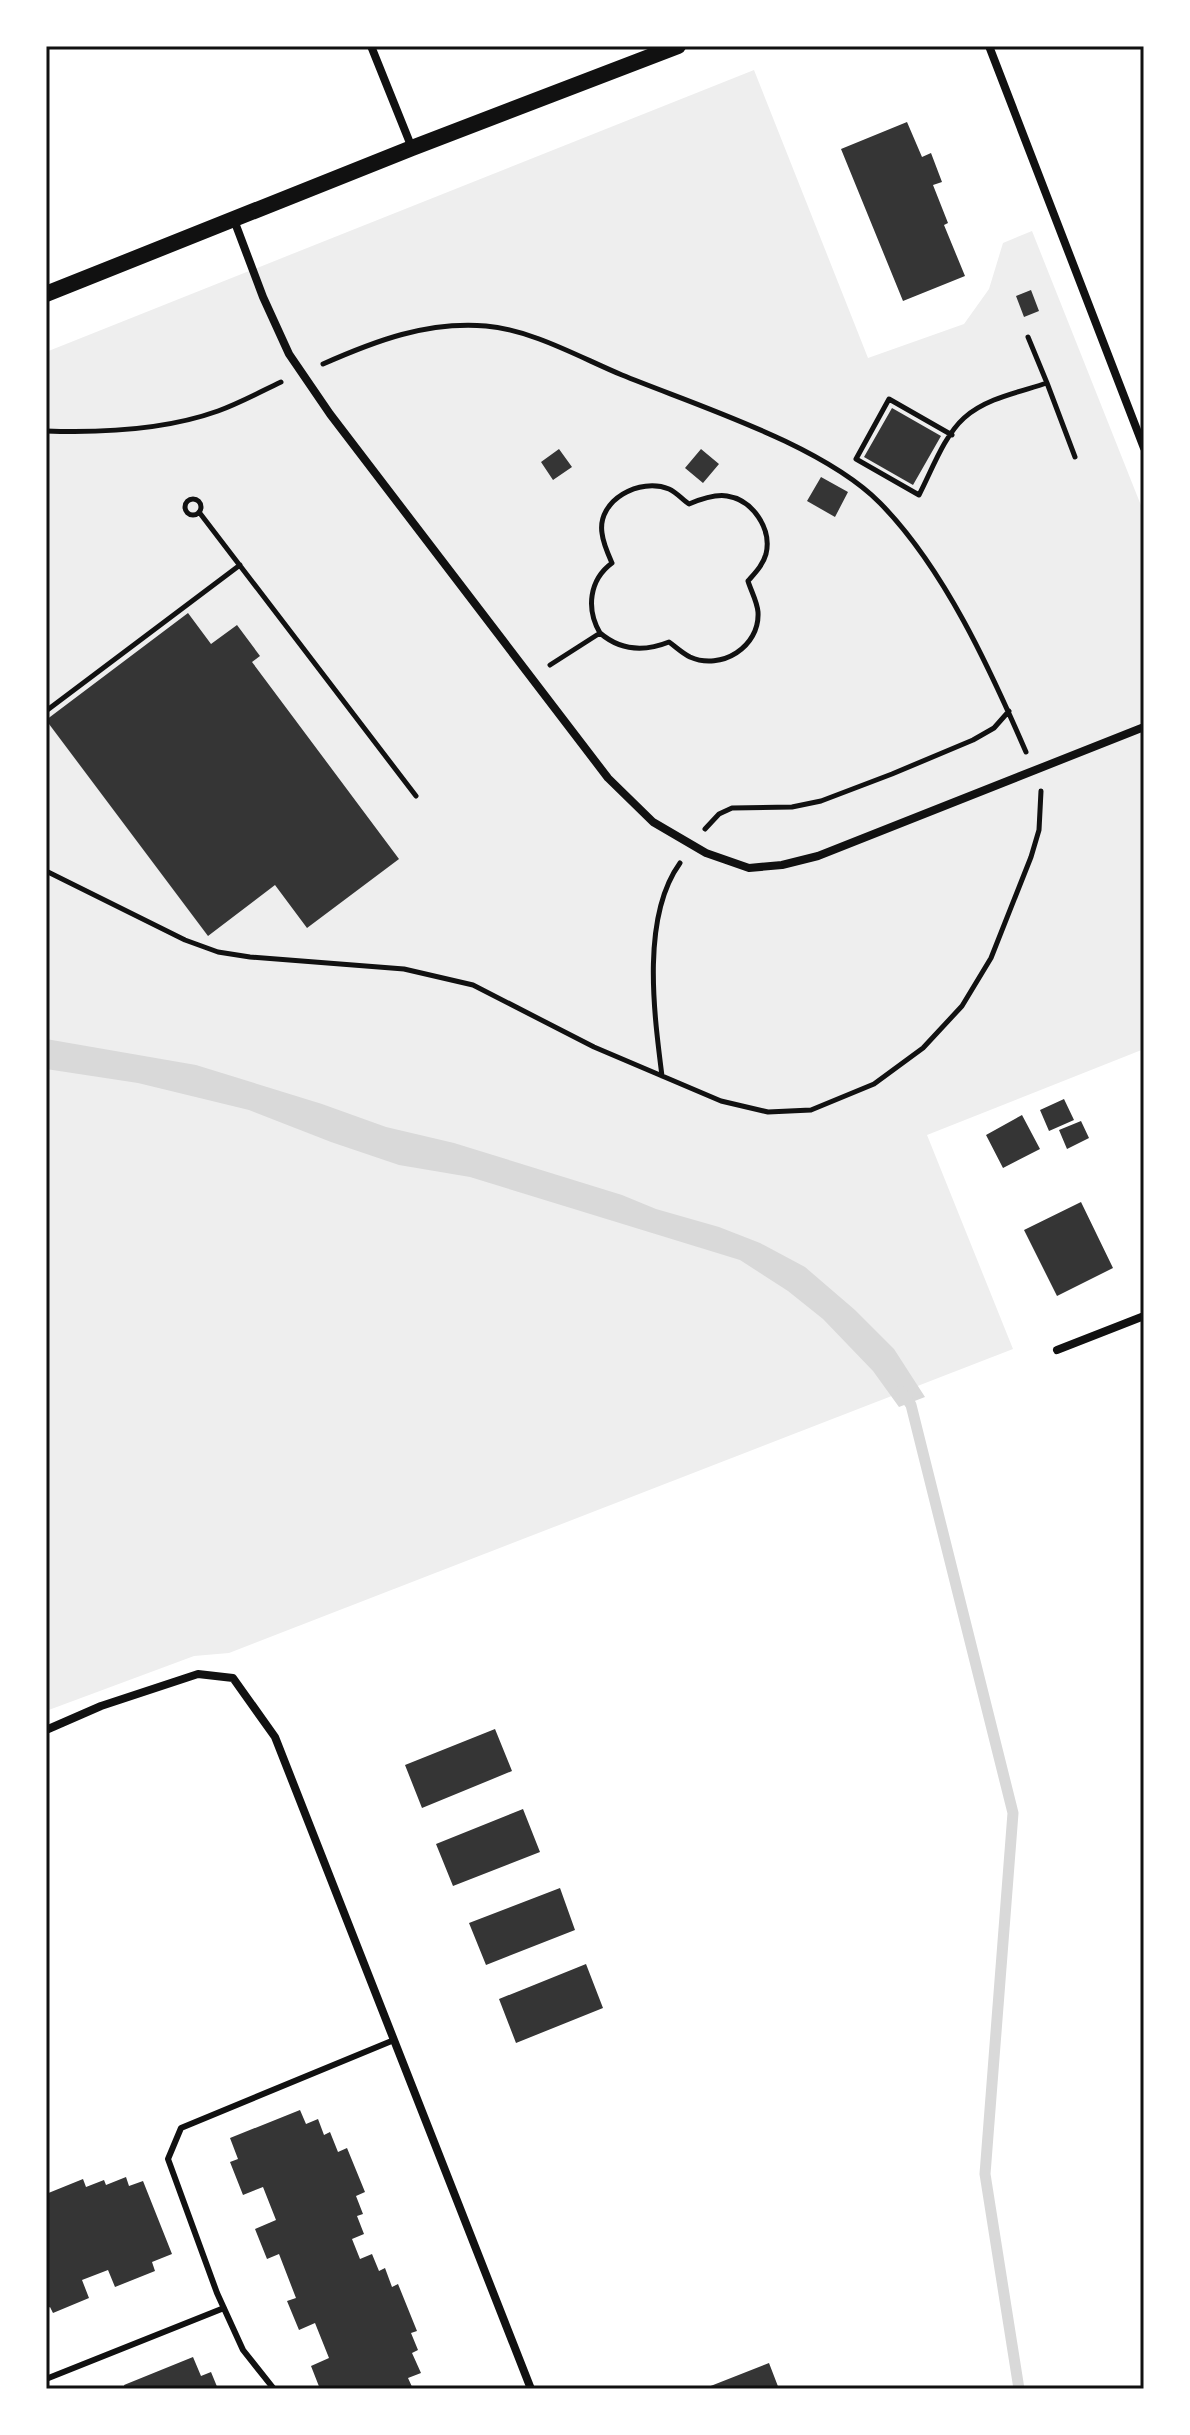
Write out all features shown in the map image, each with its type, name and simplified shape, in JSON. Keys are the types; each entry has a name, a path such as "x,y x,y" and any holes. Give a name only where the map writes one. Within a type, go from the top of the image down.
{"main road":[{"path":"46,294 678,46"}],"street":[{"path":"371,46 412,148"},
{"path":"989,46 1144,448"},
{"path":"234,220 263,297 289,354 336,423 608,778 653,822 692,846 749,868 782,865 847,846 1144,727"},
{"path":"1057,1350 1144,1316"},
{"path":"46,1730 101,1706 198,1674 233,1678 275,1737 531,2389"}],"lane":[{"path":"274,2389 243,2350 168,2159 181,2128 394,2040"},
{"path":"46,2379 224,2308"}],"path":[{"path":"46,431 135,428 218,411 382,339 438,326 487,326 525,335 768,434 825,463 879,502 911,539 939,581 995,681 1041,785 1042,803 1039,830 991,958 962,1006 923,1048 874,1084 811,1110 768,1112 721,1101 594,1047 473,985 404,969 218,952 185,940 46,871"},
{"path":"1028,337 1075,457"},
{"path":"952,435 889,399 856,459 919,495 963,419 982,407 1047,383"},
{"path":"634,489 669,489 689,504 724,496 744,502 762,522 766,555 748,581 758,609 757,622 755,631 742,650 723,660 710,661 691,657 669,642 641,650 631,649 619,646 600,633 591,609 591,597 597,579 612,563 602,534 602,522 612,502 624,493 634,489"},
{"path":"199,512 416,796"},
{"path":"46,711 240,565"},
{"path":"533,677 600,633"},
{"path":"662,1076 656,1030 654,959 659,913 665,886 692,846 719,814 732,808 792,807 821,801 973,740 994,728 1009,711"}],"shaded area":[{"path":"754,70 868,358 964,324 989,289 1003,243 1032,231 1144,513 1144,1049 927,1135 1013,1349 229,1653 194,1656 46,1711 46,352"},
{"path":"46,1039 196,1065 386,1127 454,1143 622,1195 760,1243 805,1267 855,1310 894,1349 925,1397 899,1407 873,1371 823,1319 788,1291 740,1260 470,1177 399,1165 249,1110 138,1083 46,1069"}],"building":[{"path":"907,122 922,157 931,153 942,182 933,185 948,223 944,225 965,276 903,301 841,149"},
{"path":"1031,290 1039,311 1024,317 1016,296"},
{"path":"892,408 941,436 913,485 864,457"},
{"path":"559,449 572,467 553,480 541,462"},
{"path":"701,449 719,464 703,483 685,468"},
{"path":"821,477 848,492 835,517 807,501"},
{"path":"188,613 211,644 237,625 260,656 252,662 399,859 307,928 275,885 208,936 46,720"},
{"path":"1064,1099 1074,1120 1049,1131 1040,1110"},
{"path":"1022,1115 1040,1149 1003,1168 986,1135"},
{"path":"1081,1121 1089,1138 1067,1149 1059,1130"},
{"path":"1081,1202 1113,1268 1057,1296 1024,1230"},
{"path":"495,1729 512,1771 422,1808 405,1765"},
{"path":"523,1809 540,1852 453,1886 436,1844"},
{"path":"560,1888 575,1930 486,1965 469,1923"},
{"path":"586,1964 603,2008 516,2043 499,1999"},
{"path":"300,2110 306,2124 318,2119 324,2135 330,2132 338,2152 347,2148 365,2192 356,2196 363,2214 357,2216 364,2234 352,2239 360,2259 372,2254 379,2271 385,2268 392,2287 398,2284 417,2331 411,2333 418,2350 412,2353 421,2373 408,2378 413,2389 320,2389 311,2366 329,2358 315,2323 299,2330 287,2301 296,2298 279,2254 267,2259 255,2229 276,2220 263,2187 243,2195 230,2162 238,2159 230,2138"},
{"path":"126,2177 129,2186 143,2181 172,2254 152,2262 155,2271 115,2287 108,2270 82,2280 89,2298 53,2313 50,2307 46,2309 46,2194 83,2179 86,2187 104,2180 106,2185"},
{"path":"193,2357 201,2376 211,2372 218,2389 125,2389 124,2385"},
{"path":"769,2363 779,2389 703,2389"}],"waterway":[{"path":"901,1391 911,1405 1013,1813 985,2174 1019,2389"}]}
